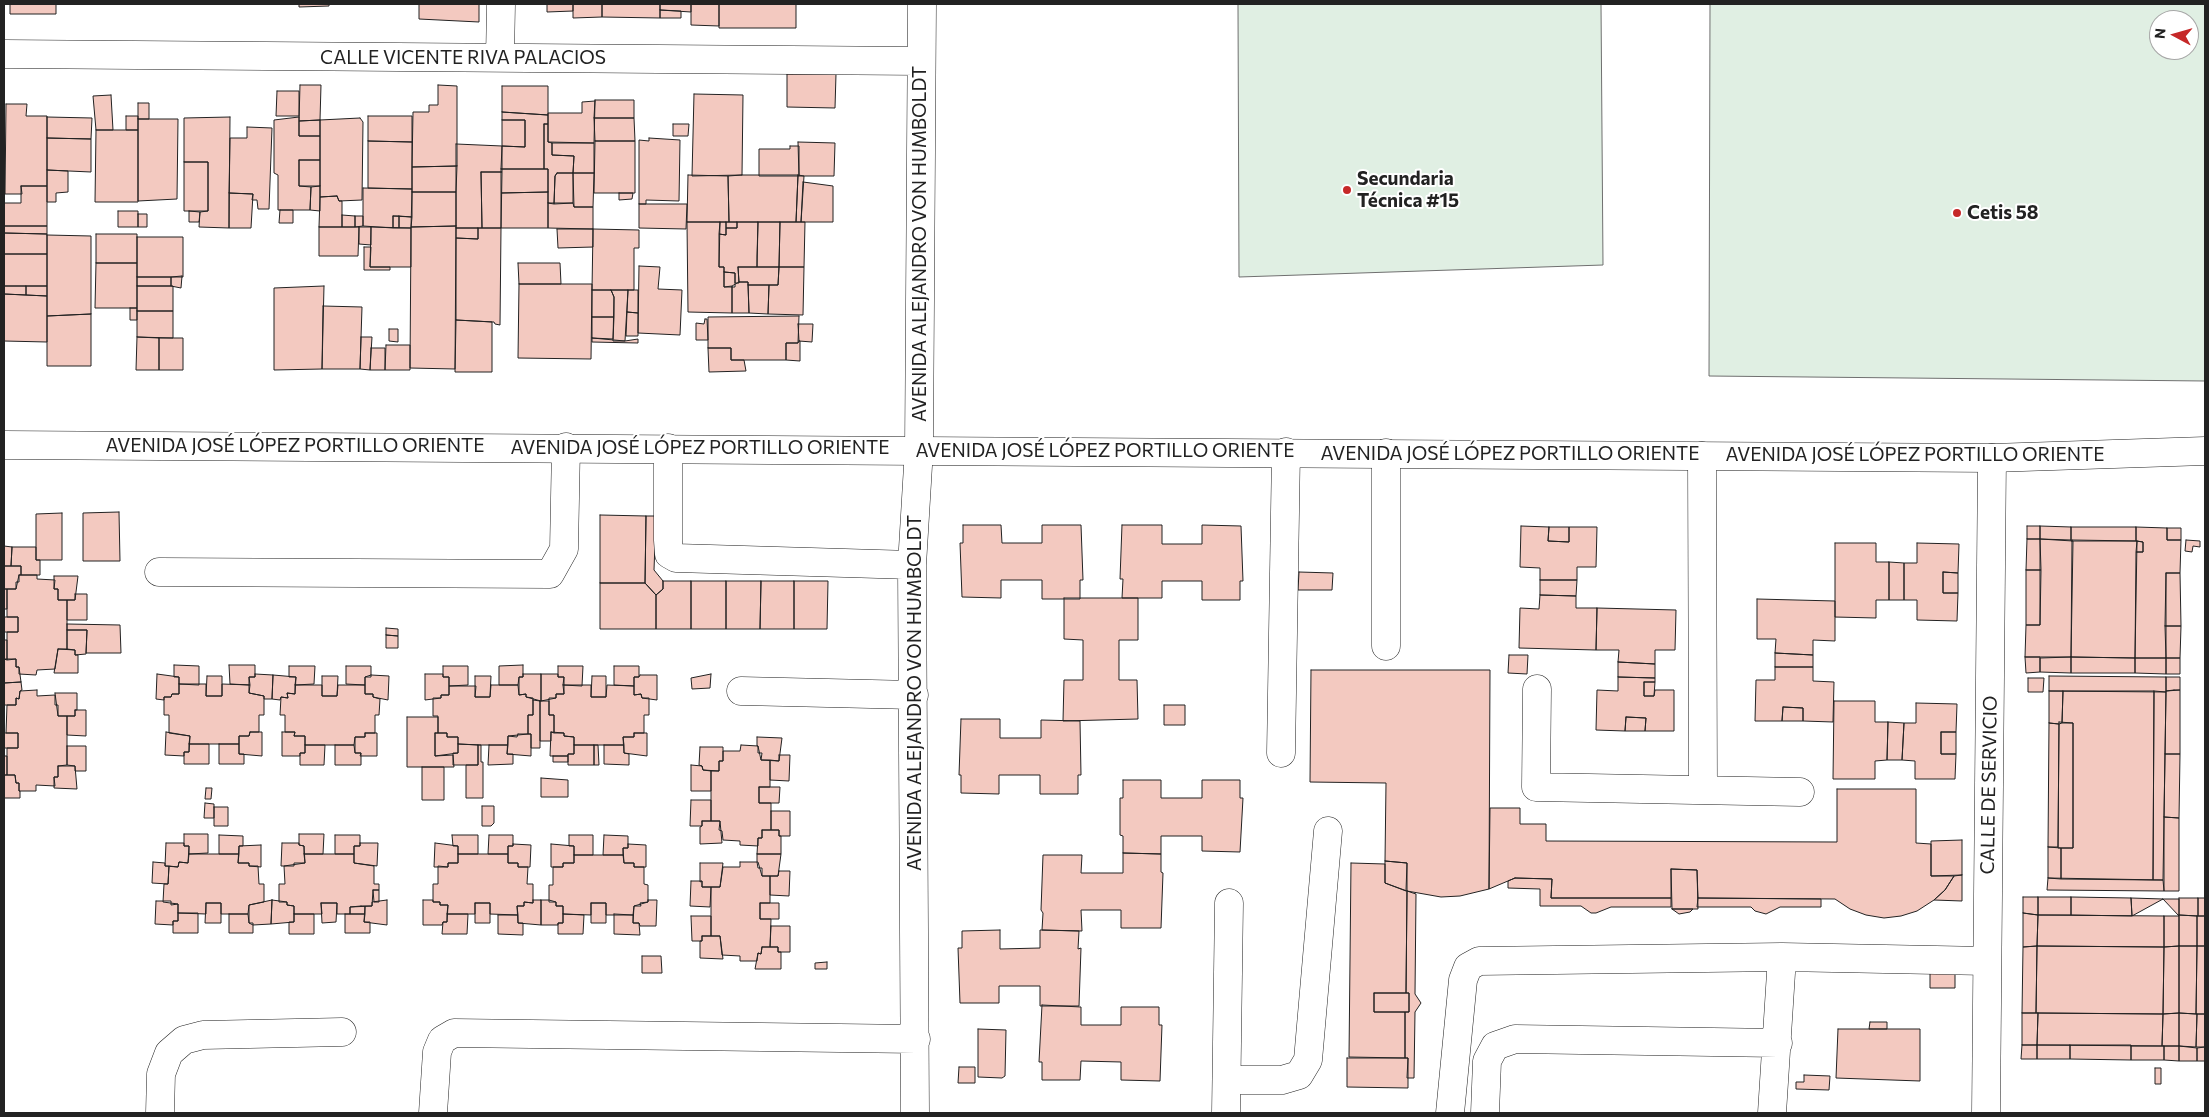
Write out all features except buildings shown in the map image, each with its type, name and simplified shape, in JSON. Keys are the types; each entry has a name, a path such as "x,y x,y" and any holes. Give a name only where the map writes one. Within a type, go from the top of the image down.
{"street":[{"path":"500,58 501,4"},
{"name":"AVENIDA ALEJANDRO VON HUMBOLDT","path":"915,1113 912,565 919,449 922,4"},
{"name":"CALLE VICENTE RIVA PALACIOS","path":"4,54 921,61"},
{"name":"AVENIDA JOSÉ LÓPEZ PORTILLO ORIENTE","path":"4,445 919,449 1992,458 2205,451"},
{"path":"158,572 550,574 564,548 566,447"},
{"path":"668,448 669,554 676,558 684,560 912,565"},
{"path":"1281,753 1286,452"},
{"path":"1386,453 1386,646"},
{"path":"1702,456 1703,790"},
{"name":"CALLE DE SERVICIO","path":"1986,1113 1992,458"},
{"path":"1537,689 1536,787 1800,792"},
{"path":"741,691 914,695"},
{"path":"1227,1080 1282,1080 1299,1075 1308,1060 1328,831"},
{"path":"1226,1113 1229,903"},
{"path":"1772,1113 1778,1043 1782,957"},
{"path":"1450,1113 1463,980 1468,966 1479,961 1782,957 1987,961"},
{"path":"160,1113 161,1074 169,1053 184,1040 203,1035 342,1032"},
{"path":"433,1113 437,1052 442,1040 454,1033 916,1039"},
{"path":"1485,1113 1487,1061 1495,1046 1515,1039 1778,1043"}],"green space":[{"path":"1238,4 1601,4 1603,265 1239,277"},
{"name":"Cetis 58","path":"1710,4 2205,4 2205,381 1709,376"}],"place":[{"name":"Secundaria Técnica #15","path":"1347,190"},
{"name":"Cetis 58","path":"1957,213"}]}
